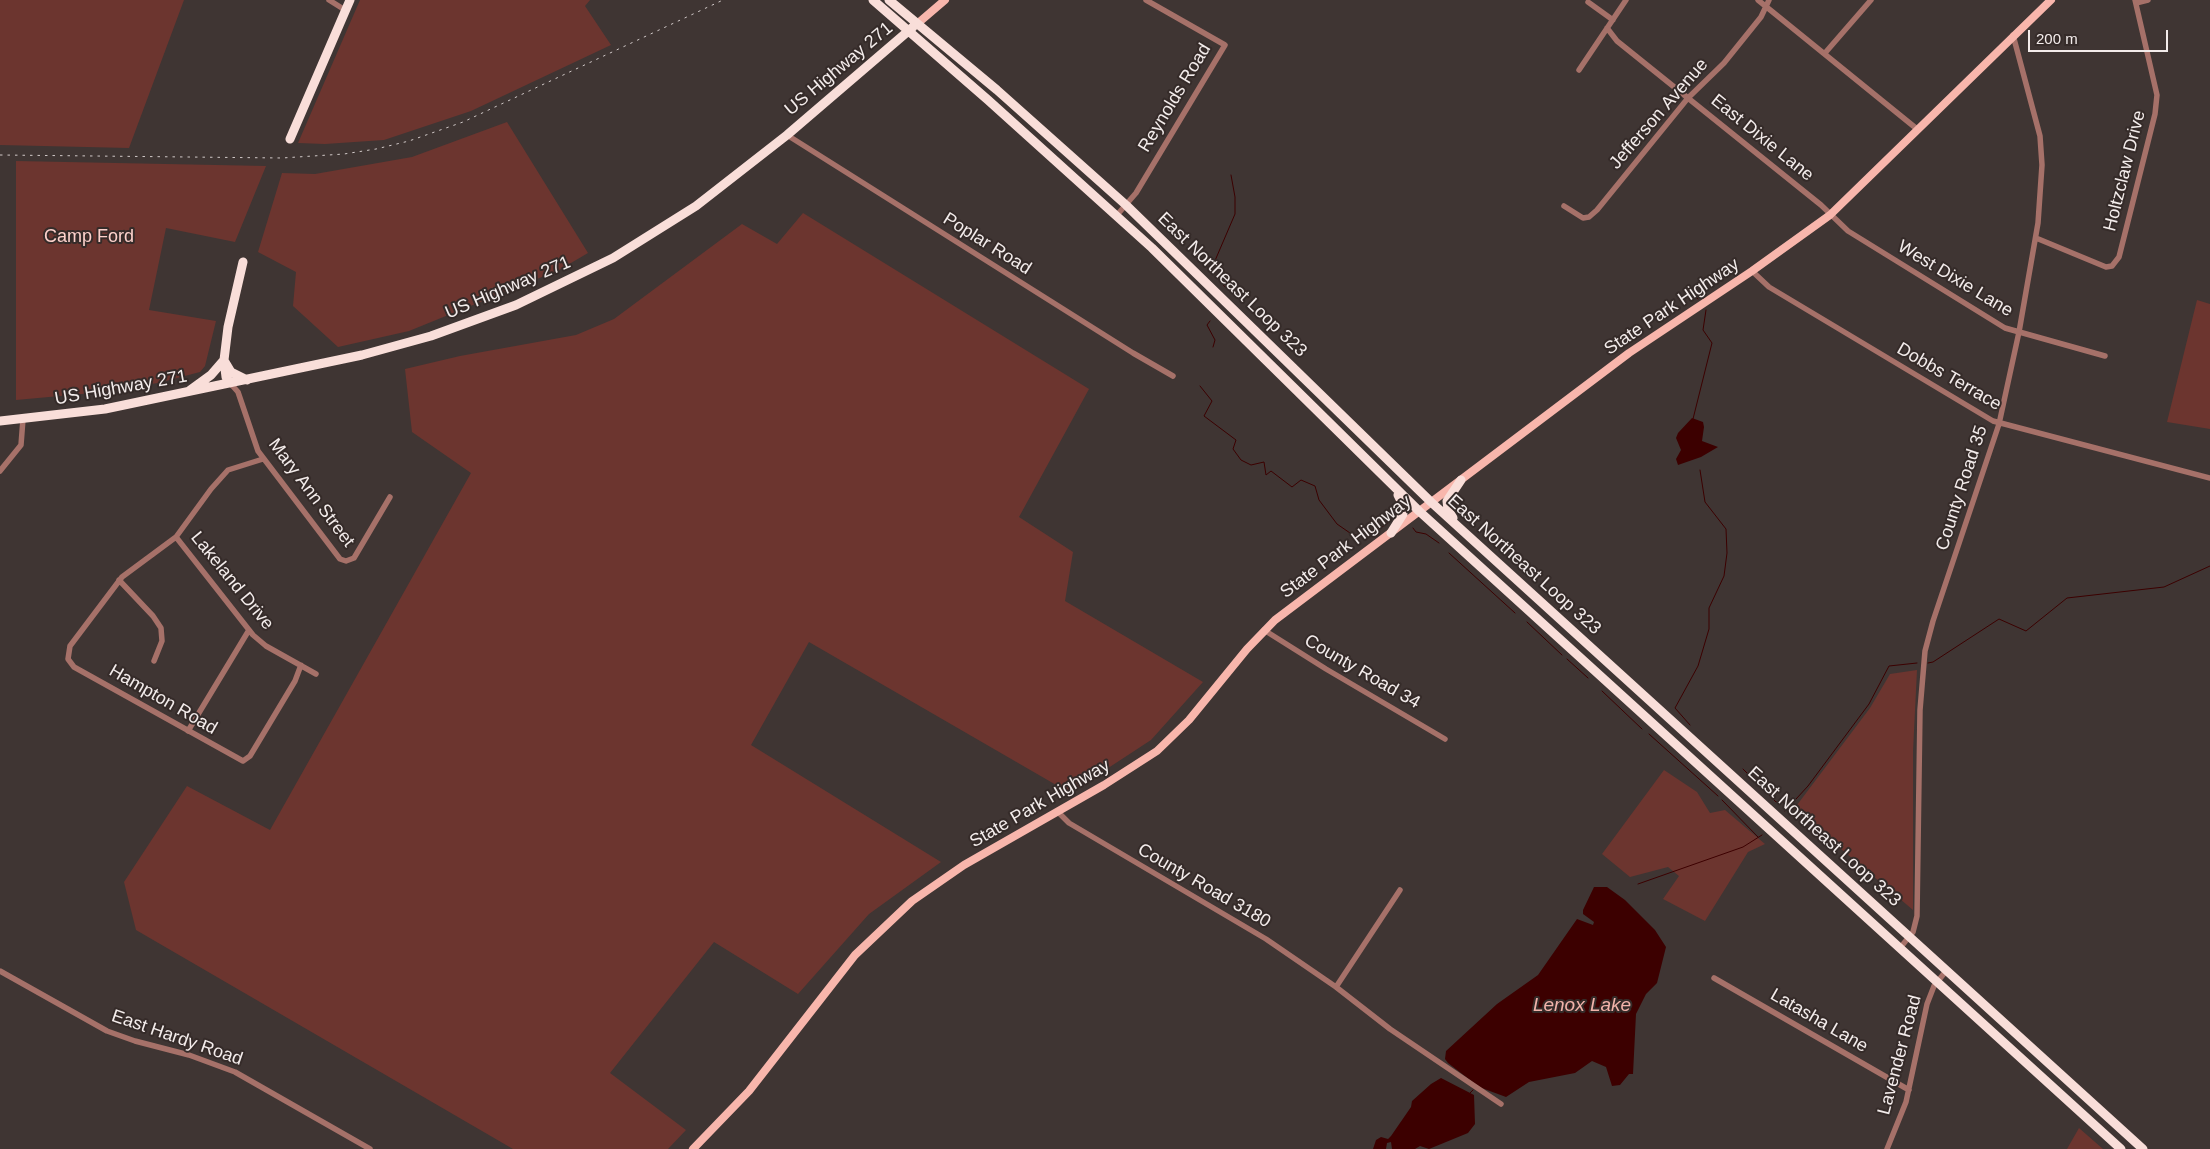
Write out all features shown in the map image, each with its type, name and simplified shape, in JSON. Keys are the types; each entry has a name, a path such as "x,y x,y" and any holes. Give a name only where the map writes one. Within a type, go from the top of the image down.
{"highway":[{"path":"290,139 350,0"},
{"name":"East Northeast Loop 323","path":"874,0 1117,215 1339,435 1419,511 2121,1149"},
{"name":"East Northeast Loop 323","path":"888,0 1058,142 1162,238 1350,425 1431,502 2143,1149"},
{"name":"US Highway 271","path":"0,421 105,410 400,346 477,321 550,290 618,255 676,220 742,172 917,24"},
{"path":"988,100 997,90"},
{"path":"1048,153 1058,142"},
{"path":"1152,248 1162,238"},
{"path":"230,383 226,378 224,360 228,328 243,262"},
{"path":"1230,325 1240,315"},
{"path":"224,360 232,373 248,380"},
{"path":"187,393 211,374 224,360"},
{"path":"1339,435 1350,425"},
{"path":"1461,480 1449,495 1446,504 1449,512 1464,532"},
{"path":"1391,533 1401,520 1404,511 1402,502 1393,486"},
{"path":"1498,582 1508,572"},
{"path":"1600,675 1609,664"},
{"path":"1679,747 1689,737"}],"main road":[{"name":"US Highway 271","path":"917,24 945,0"},
{"name":"State Park Highway","path":"693,1149 749,1091 833,981 888,923 946,876 1134,767 1164,744 1193,716 1264,630 1290,608 1628,353 1752,271 1830,215 2051,0"}],"street":[{"path":"329,0 345,10"},
{"name":"Reynolds Road","path":"1117,215 1126,205 1225,45 1146,0"},
{"path":"1579,70 1626,0"},
{"path":"1758,0 1917,129"},
{"name":"Jefferson Avenue","path":"1564,206 1583,218 1593,214 1688,98 1724,63 1761,17 1769,0"},
{"path":"1824,53 1871,0"},
{"path":"2135,2 2148,0"},
{"path":"1588,2 1613,20"},
{"name":"Holtzclaw Drive","path":"2036,238 2106,268 2112,266 2119,257 2157,101 2156,82 2135,2"},
{"name":"East Dixie Lane","path":"1607,28 1618,41 1822,205 1830,215"},
{"name":"County Road 35","path":"1900,948 1914,928 1918,910 1920,710 1925,651 1933,621 1999,424 2019,332 2036,238 2042,165 2040,136 2013,35"},
{"name":"Poplar Road","path":"786,135 1133,353 1174,376"},
{"name":"West Dixie Lane","path":"1830,215 1842,226 1894,260 2005,328 2106,356"},
{"name":"Dobbs Terrace","path":"1752,271 1769,287 1999,424 2210,478"},
{"name":"Mary Ann Street","path":"230,383 238,392 258,451 340,559 348,561 357,554 390,497"},
{"path":"0,471 21,445 23,420"},
{"path":"154,661 162,641 160,628 153,616 119,580 176,537 224,474 232,468 253,464 263,459"},
{"name":"Lakeland Drive","path":"176,537 249,630 266,646 316,674"},
{"name":"Hampton Road","path":"119,580 70,646 67,653 69,662 243,761 250,756 297,677 301,665"},
{"path":"188,731 249,630"},
{"name":"County Road 34","path":"1264,630 1445,739"},
{"name":"County Road 3180","path":"1058,812 1069,823 1266,939 1336,987 1390,1030 1501,1104"},
{"path":"1336,987 1400,890"},
{"name":"Lavender Road","path":"1887,1149 1909,1090 1924,1012 1937,982 1946,971"},
{"name":"East Hardy Road","path":"0,972 107,1031 135,1041 189,1054 235,1072 370,1149"},
{"name":"Latasha Lane","path":"1714,978 1909,1090"}],"green space":[{"path":"0,0 184,0 129,148 0,145"},
{"path":"360,0 590,0 585,6 611,45 471,111 384,140 325,144 298,143"},
{"path":"507,122 588,253 559,270 409,331 338,347 293,306 296,272 258,252 282,173 315,174 412,157"},
{"name":"Camp Ford","path":"16,161 266,166 235,242 166,228 149,310 216,321 205,366 200,372 158,383 82,394 16,400"},
{"path":"803,213 1089,389 1019,517 1073,552 1065,601 1203,682 1151,740 1070,793 809,642 751,745 941,862 869,914 798,994 714,942 610,1073 686,1130 668,1149 513,1149 136,930 124,882 187,786 270,830 471,473 412,432 405,369 460,356 576,335 614,319 742,224 777,244"},
{"path":"2197,300 2210,304 2210,429 2167,422"},
{"path":"1917,670 1913,751 1913,910 1794,809 1870,708 1890,674"},
{"path":"1664,770 1697,792 1710,813 1725,810 1765,844 1748,852 1705,921 1663,899 1679,876 1668,867 1630,877 1602,854"},
{"path":"2079,1128 2103,1149 2067,1149"}],"water":[{"path":"1692,418 1703,422 1702,441 1718,447 1701,457 1678,465 1676,459 1681,450 1676,438 1678,433"},
{"name":"Lenox Lake","path":"1594,887 1607,887 1625,900 1655,930 1666,947 1657,983 1646,994 1636,1014 1633,1074 1629,1074 1620,1085 1612,1086 1606,1067 1592,1061 1575,1073 1529,1082 1506,1097 1479,1087 1448,1063 1445,1059 1446,1051 1497,1004 1538,975 1577,919 1593,925 1594,922 1583,914 1583,910"},
{"path":"1441,1078 1474,1095 1475,1124 1468,1133 1429,1149 1420,1146 1415,1149 1392,1149 1391,1142 1387,1143 1386,1149 1373,1149 1376,1140 1381,1137 1388,1139 1391,1136 1411,1107 1412,1101 1431,1084"}],"waterway":[{"path":"1214,263 1235,214 1235,197 1231,175"},
{"path":"1220,275 1221,283 1233,294"},
{"path":"1691,293 1698,299"},
{"path":"1693,419 1712,343 1703,330 1706,310"},
{"path":"1210,321 1207,325 1215,340 1213,347"},
{"path":"1200,386 1212,401 1204,416 1236,440 1233,449 1241,460 1251,465 1264,462 1266,475 1271,471 1292,487 1301,480 1315,486 1319,500 1337,524 1350,533 1366,538 1389,522 1396,514"},
{"path":"1690,725 1675,708 1698,666 1709,629 1709,608 1724,576 1727,553 1726,529 1705,502 1700,470"},
{"path":"1413,528 1416,532 1426,534 1439,543"},
{"path":"1449,553 1515,613"},
{"path":"1928,663 1933,662 1999,619 2026,631 2067,598 2164,587 2210,566"},
{"path":"1527,622 1562,655"},
{"path":"1567,659 1588,678"},
{"path":"1785,811 1808,786 1869,704 1889,666 1917,663"},
{"path":"1602,691 1642,729"},
{"path":"1649,734 1718,796"},
{"path":"1743,769 1776,802 1792,803"},
{"path":"1722,800 1758,837"},
{"path":"1638,884 1743,847 1762,835"},
{"path":"1470,1093 1473,1090"}],"railway":[{"path":"0,155 282,158 344,154 376,149 409,141 463,122 723,0"}]}
